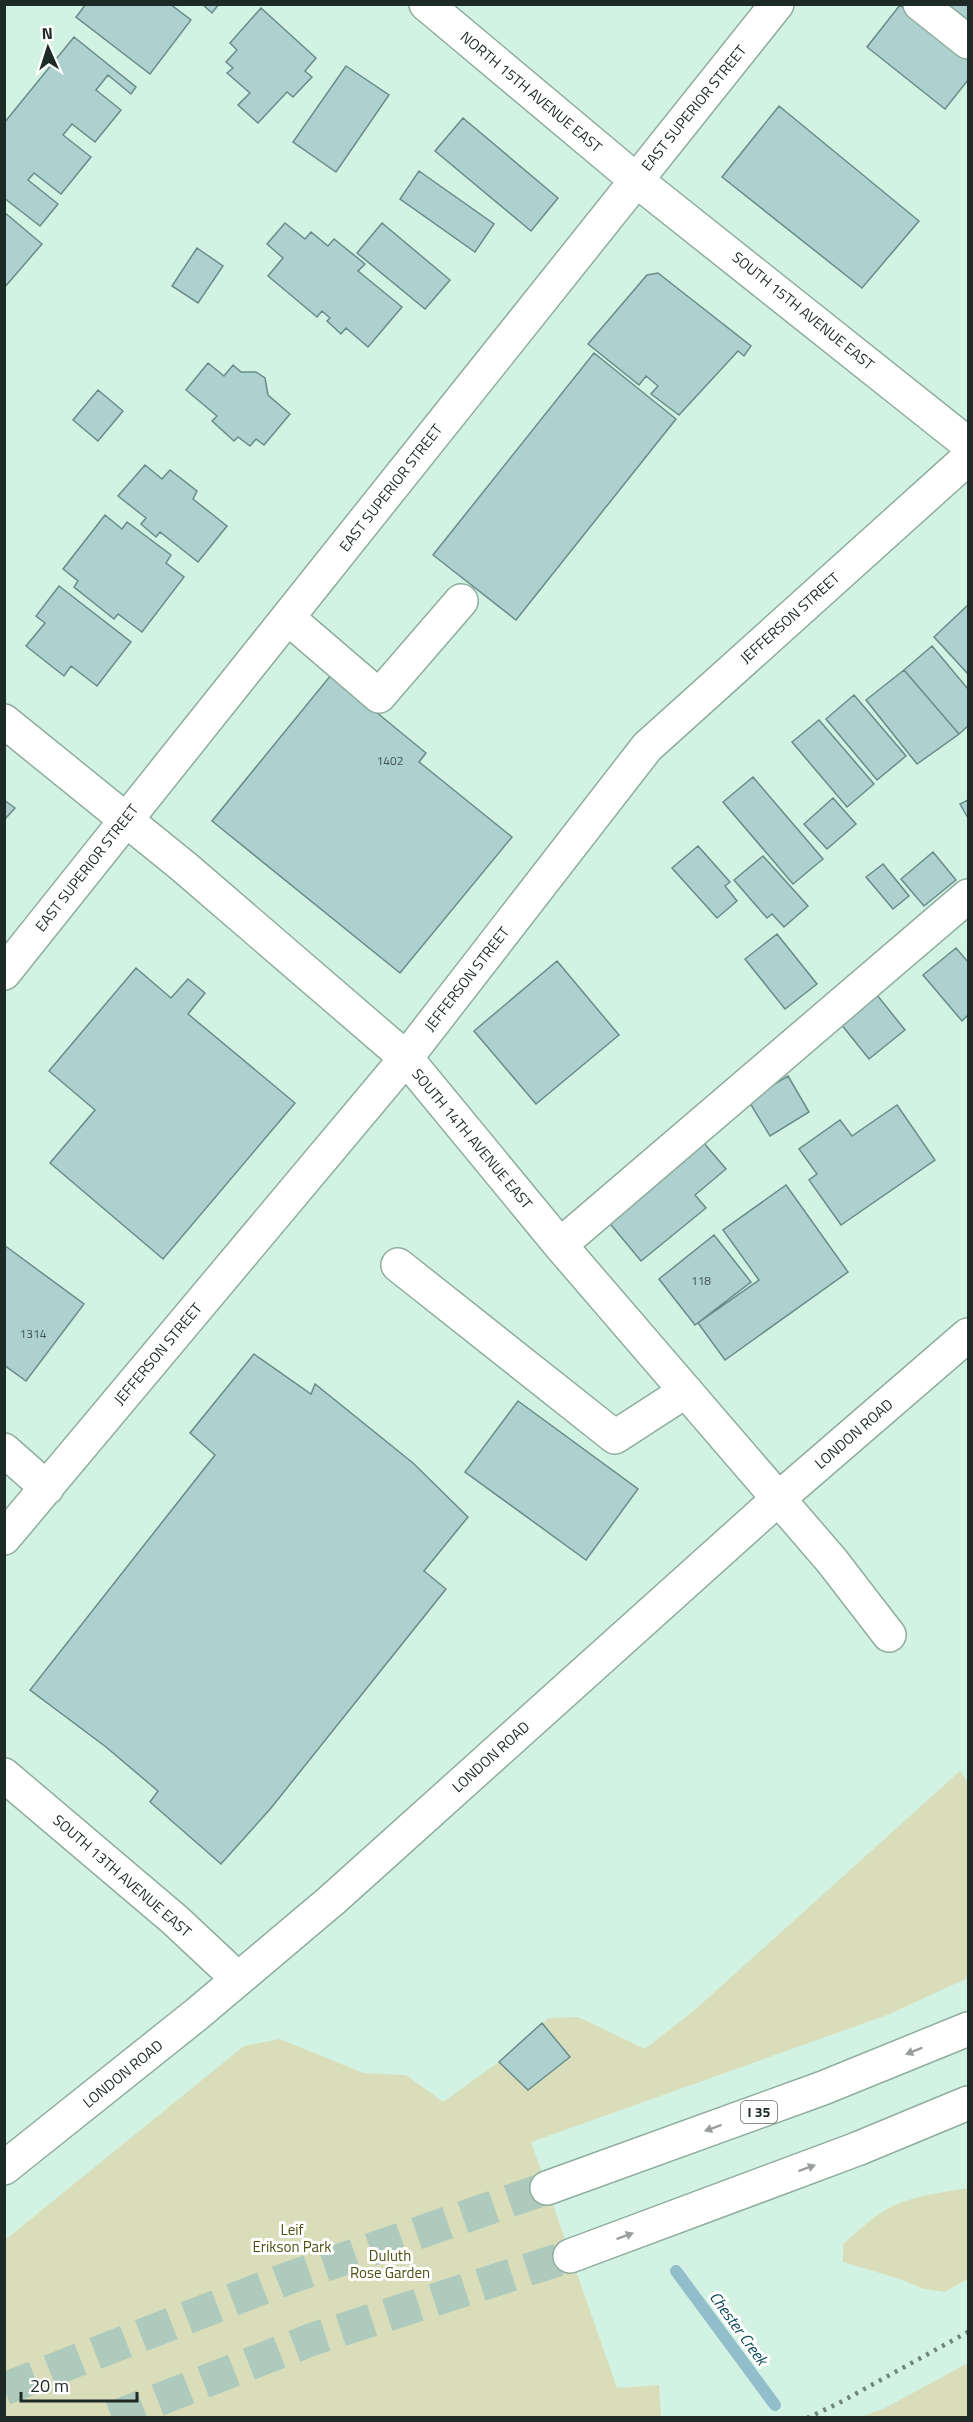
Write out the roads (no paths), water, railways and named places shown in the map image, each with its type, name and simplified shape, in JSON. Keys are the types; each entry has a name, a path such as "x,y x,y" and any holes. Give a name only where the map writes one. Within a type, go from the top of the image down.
{"main road":[{"name":"NORTH 15TH AVENUE EAST","path":"426,4 636,180"},
{"name":"EAST SUPERIOR STREET","path":"4,973 777,4"},
{"path":"920,4 969,42"},
{"name":"SOUTH 15TH AVENUE EAST","path":"636,180 969,444"},
{"name":"JEFFERSON STREET","path":"4,1538 406,1059 647,747 969,458"},
{"path":"288,618 379,696 461,601"},
{"name":"SOUTH 14TH AVENUE EAST","path":"4,721 183,866 406,1059 560,1245 832,1561 890,1635"},
{"path":"560,1245 969,896"},
{"path":"398,1265 615,1437 686,1391"},
{"name":"LONDON ROAD","path":"4,2168 238,1979 341,1892 778,1499 969,1335"},
{"path":"4,1450 47,1488"},
{"name":"SOUTH 13TH AVENUE EAST","path":"4,1775 175,1920 238,1979"},
{"name":"I 35","path":"547,2188 823,2088 969,2029"},
{"path":"570,2256 857,2150 969,2103"}],"waterway":[{"name":"Chester Creek","path":"676,2271 775,2405"}],"tunnel":[{"path":"4,2389 286,2279 547,2188"},
{"path":"112,2418 313,2339 570,2256"}],"railway":[{"path":"807,2418 968,2332"}],"park label":[{"name":"Leif Erikson Park","path":"292,2238"},
{"name":"Duluth Rose Garden","path":"390,2264"}]}
